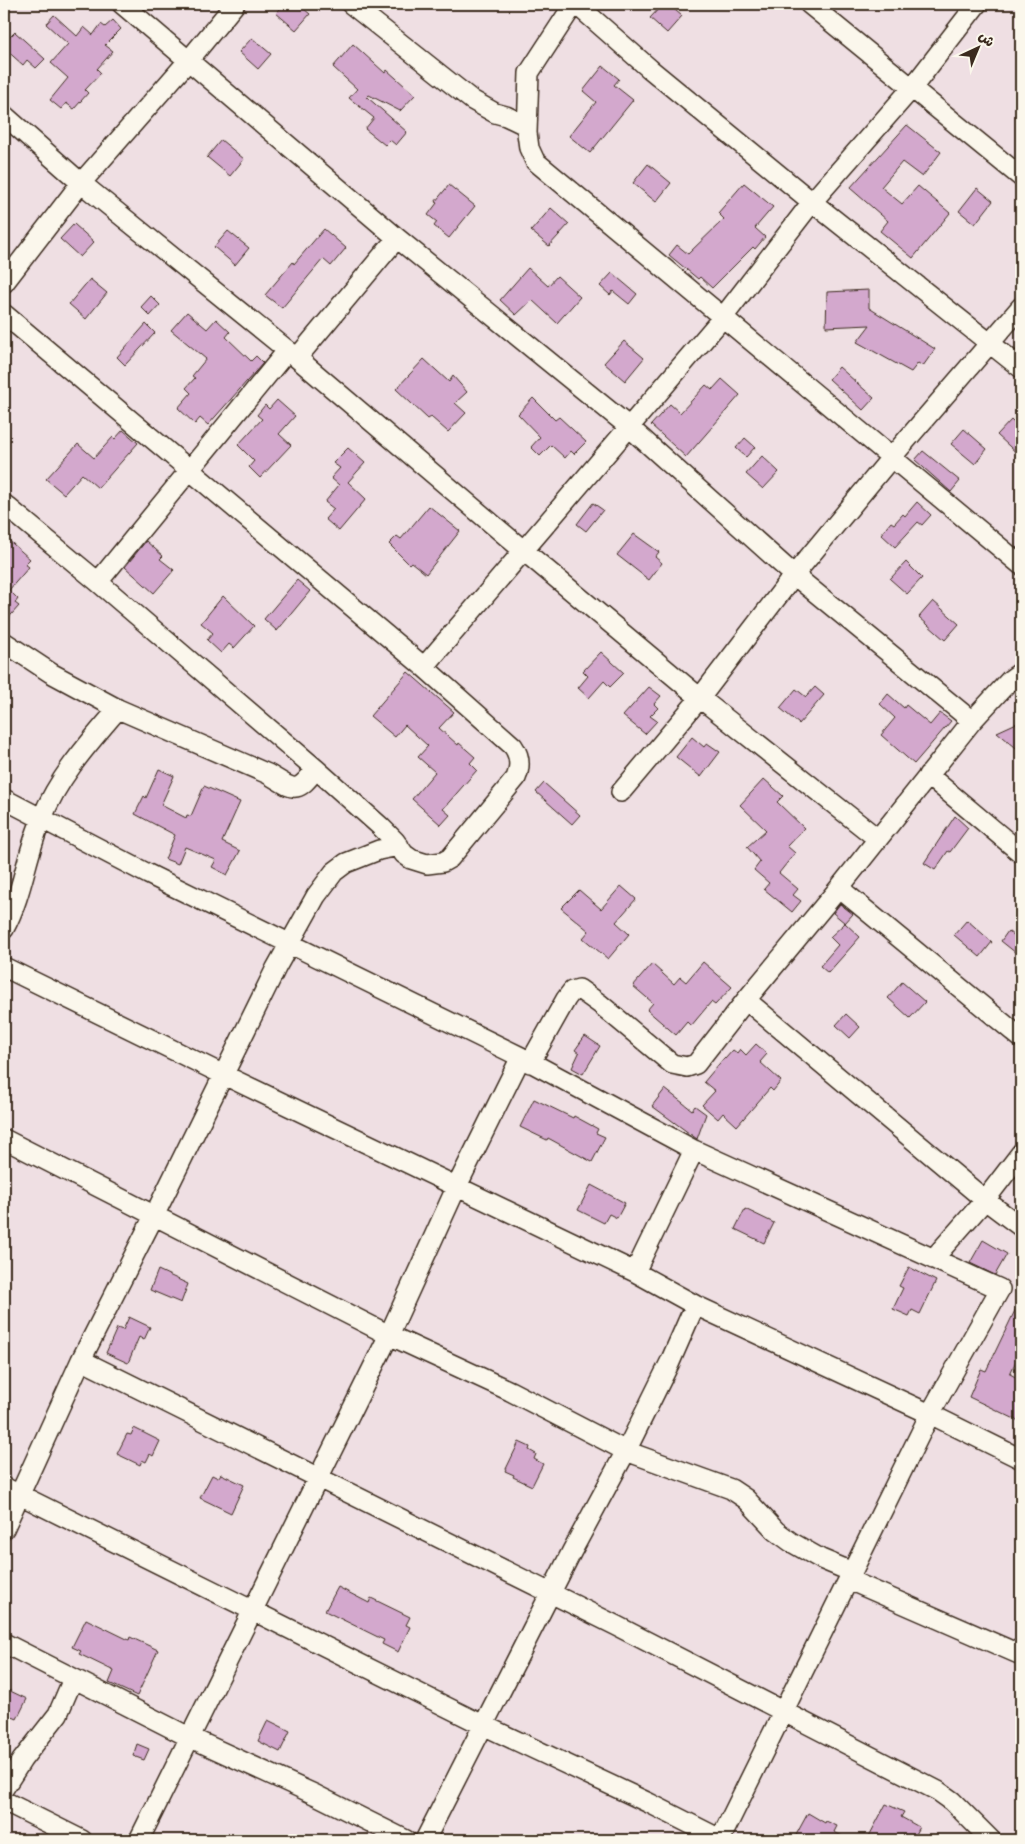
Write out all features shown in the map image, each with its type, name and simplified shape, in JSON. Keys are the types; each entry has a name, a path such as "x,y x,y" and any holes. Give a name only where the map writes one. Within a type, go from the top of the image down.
{"street":[{"path":"122,4 397,238 628,426 794,575 972,721"},
{"path":"4,283 81,183 189,60 235,4"},
{"path":"351,4 472,100 495,113 527,126"},
{"path":"1021,368 812,202 650,69 575,4 529,73 527,126 529,148 535,161 724,316 891,458 1021,565"},
{"path":"809,4 1021,177"},
{"path":"424,667 524,552 628,426 724,316 812,202 912,88 977,4"},
{"path":"4,115 81,183 292,354 524,552 700,698 878,839"},
{"path":"98,582 190,469 397,238"},
{"path":"622,792 700,698 794,575 891,458 1021,307"},
{"path":"4,314 424,667 513,746 517,752 520,766 516,778 450,858 435,864 418,862 404,854 380,826 316,769 4,504"},
{"path":"4,642 51,673 118,709 268,774 291,788 304,784 316,769"},
{"path":"139,1840 388,1335 457,1186 526,1060 572,991 579,990 591,996 672,1064 687,1067 696,1064 972,721 1010,680 1021,672"},
{"path":"4,929 14,912 41,819 55,790 73,762 118,709"},
{"path":"928,775 1021,852"},
{"path":"4,799 148,874 526,1060 694,1150 1000,1289 930,1414 721,1840 641,1799 483,1725 12,1491"},
{"path":"4,1529 12,1491 81,1360 290,943 316,896 334,872 346,863 379,850 398,846"},
{"path":"839,888 1021,1038"},
{"path":"4,967 635,1272 695,1305 930,1414 1021,1459"},
{"path":"746,1000 985,1200 1021,1227"},
{"path":"4,1139 388,1335 510,1391 626,1451 731,1489 746,1499 776,1531 790,1542 850,1576 1021,1654"},
{"path":"635,1272 694,1150"},
{"path":"933,1259 985,1200 1021,1153"},
{"path":"425,1840 550,1593 626,1451 670,1362 695,1305"},
{"path":"81,1360 550,1593 938,1791 952,1801 991,1840"},
{"path":"4,1643 189,1737 324,1799 406,1840"},
{"path":"4,1788 22,1760 58,1714 72,1679"},
{"path":"4,1801 82,1840"}],"building":[{"path":"285,4 298,4 310,14 296,30 276,13"},
{"path":"663,4 668,4 682,16 667,33 650,18"},
{"path":"54,15 77,36 84,27 93,35 101,24 105,27 113,20 121,29 105,45 113,51 97,69 101,73 85,90 88,93 74,109 66,103 61,109 50,100 68,78 51,63 68,44 46,24"},
{"path":"15,32 45,59 36,68 27,60 23,65 4,48 4,43"},
{"path":"252,38 271,54 258,69 239,52"},
{"path":"353,44 385,73 387,70 415,95 400,111 369,95 367,97 407,132 396,145 390,140 385,145 365,129 374,118 349,98 357,89 333,67"},
{"path":"603,66 619,79 614,85 633,100 590,153 569,136 596,102 583,91"},
{"path":"907,125 941,152 922,177 902,162 881,187 902,204 918,186 950,213 913,258 880,231 888,221 850,188"},
{"path":"221,140 244,159 230,176 207,157"},
{"path":"648,164 671,183 656,202 633,183"},
{"path":"744,183 773,207 755,228 765,237 755,249 753,247 712,288 669,255 677,245 688,254 724,219 718,213"},
{"path":"449,185 475,206 449,238 434,226 437,222 428,215 437,203 435,202"},
{"path":"977,188 993,201 975,224 959,211"},
{"path":"551,208 569,224 549,246 531,231"},
{"path":"74,224 94,242 80,257 60,239"},
{"path":"324,229 346,248 331,266 323,259 282,308 265,295"},
{"path":"228,231 249,248 235,265 214,247"},
{"path":"528,268 548,286 557,276 580,297 557,323 532,300 516,315 500,300"},
{"path":"612,273 637,294 629,304 613,291 610,295 600,286"},
{"path":"90,279 107,293 86,319 69,304"},
{"path":"869,290 869,308 935,349 923,366 918,363 911,372 857,342 870,325 826,327 827,292"},
{"path":"151,296 160,305 150,316 141,307"},
{"path":"187,312 207,329 216,319 230,332 226,337 251,361 256,356 263,363 208,425 200,418 195,424 178,408 191,393 186,388 195,378 192,376 206,359 171,330"},
{"path":"146,324 155,333 125,365 117,357"},
{"path":"624,341 644,358 625,381 604,363"},
{"path":"424,359 449,382 453,376 467,392 455,403 466,413 448,432 431,417 428,419 396,389"},
{"path":"839,367 874,398 863,410 829,379"},
{"path":"722,379 740,395 686,457 651,425 670,404 680,413 706,385 712,390"},
{"path":"533,398 555,420 559,417 586,442 574,454 571,451 565,458 551,445 540,456 531,447 540,437 518,414"},
{"path":"277,400 295,416 279,434 291,445 260,478 249,467 254,461 238,445 262,419 257,415 265,405 269,409"},
{"path":"1011,420 1021,430 1021,457 997,435"},
{"path":"964,429 987,449 975,464 951,444"},
{"path":"123,430 138,443 98,488 82,474 64,494 46,479 78,444 94,458 113,437 115,439"},
{"path":"745,438 755,447 746,457 736,448"},
{"path":"348,448 365,463 348,482 366,499 339,531 325,519 334,509 325,502 339,485 331,478 340,468 333,463"},
{"path":"923,451 960,481 951,492 915,460"},
{"path":"762,456 779,472 763,489 746,474"},
{"path":"917,502 931,515 922,525 918,522 895,547 881,534 891,522 894,524 903,514 905,516"},
{"path":"593,503 603,510 586,531 577,524"},
{"path":"429,506 460,531 426,574 411,562 409,564 389,544 397,536 401,539"},
{"path":"634,534 659,552 655,557 662,563 649,580 617,555"},
{"path":"4,536 30,559 25,564 29,567 9,590 18,599 15,603 19,606 4,623"},
{"path":"146,541 163,556 160,559 174,570 154,593 125,567"},
{"path":"906,562 922,578 907,594 890,579"},
{"path":"297,580 310,591 277,631 264,619"},
{"path":"223,596 254,626 234,648 229,644 221,653 207,640 213,633 201,623"},
{"path":"933,601 959,624 945,640 919,617"},
{"path":"601,652 624,673 610,687 604,681 589,698 578,688 588,676 583,671"},
{"path":"408,672 454,712 439,728 475,757 470,763 477,770 443,809 450,815 441,825 412,799 435,772 418,757 428,746 405,725 395,737 370,716"},
{"path":"649,687 661,696 654,704 658,708 650,716 657,721 645,734 623,716"},
{"path":"815,687 824,695 799,724 780,708 796,689 806,697"},
{"path":"888,694 904,708 906,705 930,725 940,713 951,721 914,764 881,735 895,718 880,704"},
{"path":"1021,721 1021,752 997,732"},
{"path":"692,737 704,747 707,743 720,752 701,777 676,757"},
{"path":"159,769 174,776 161,805 186,818 187,815 191,816 204,786 240,802 222,842 240,851 227,875 212,867 216,860 185,847 178,864 165,859 175,835 135,814 144,796 146,798"},
{"path":"764,779 783,796 777,802 804,828 787,846 795,853 779,873 798,889 793,895 801,901 792,912 764,889 769,883 754,870 760,862 747,847 766,830 740,805"},
{"path":"544,783 580,815 572,824 536,792"},
{"path":"955,816 968,828 950,852 948,851 935,870 924,863"},
{"path":"621,886 636,899 616,922 629,934 608,959 583,938 589,931 561,908 579,890 601,909"},
{"path":"840,904 853,914 845,923 833,913"},
{"path":"967,920 992,942 980,957 954,935"},
{"path":"845,923 860,937 828,973 820,966 838,945 830,937"},
{"path":"1008,931 1021,942 1021,957 1001,941"},
{"path":"703,962 732,987 715,1005 711,1002 691,1026 687,1022 676,1035 647,1010 653,1003 633,986 652,964 674,984 680,977 686,982"},
{"path":"902,982 925,1002 910,1018 888,998"},
{"path":"846,1014 860,1027 850,1038 836,1025"},
{"path":"585,1036 600,1046 583,1074 572,1068 579,1053 575,1050"},
{"path":"756,1044 767,1054 760,1062 781,1081 773,1091 770,1088 737,1126 723,1113 718,1119 702,1105 715,1091 704,1082 733,1050 737,1053 740,1049 746,1055"},
{"path":"665,1089 692,1110 695,1106 706,1114 697,1139 652,1106"},
{"path":"534,1099 573,1118 574,1116 598,1129 596,1133 605,1137 592,1162 548,1138 547,1140 520,1127"},
{"path":"591,1185 625,1203 617,1218 609,1214 604,1223 578,1210"},
{"path":"745,1209 774,1223 764,1243 735,1229"},
{"path":"983,1240 1007,1254 995,1275 970,1263"},
{"path":"909,1267 936,1281 920,1314 912,1310 909,1316 893,1309 903,1288 899,1286"},
{"path":"158,1270 188,1284 181,1303 150,1290"},
{"path":"1021,1298 1021,1350 1010,1374 1021,1380 1021,1422 969,1397 981,1369 986,1371"},
{"path":"129,1317 150,1327 144,1340 139,1337 128,1363 106,1353 117,1328 123,1330"},
{"path":"134,1428 160,1441 153,1456 150,1454 146,1462 142,1460 140,1465 117,1454 127,1434 131,1435"},
{"path":"519,1442 530,1447 529,1450 536,1454 534,1459 543,1464 532,1486 505,1471"},
{"path":"221,1474 244,1485 231,1513 200,1498 212,1475 218,1478"},
{"path":"338,1587 369,1603 371,1598 410,1617 406,1625 410,1627 398,1652 382,1644 384,1640 325,1611"},
{"path":"86,1619 129,1640 130,1637 158,1650 137,1696 109,1683 114,1671 79,1654 81,1651 72,1647"},
{"path":"4,1688 27,1699 17,1719 4,1713"},
{"path":"268,1720 290,1731 280,1752 258,1741"},
{"path":"137,1744 149,1749 144,1760 133,1756"},
{"path":"886,1804 904,1812 901,1817 919,1827 912,1840 867,1840"},
{"path":"808,1813 825,1823 826,1821 837,1826 834,1832 850,1840 805,1840 796,1835"}]}
